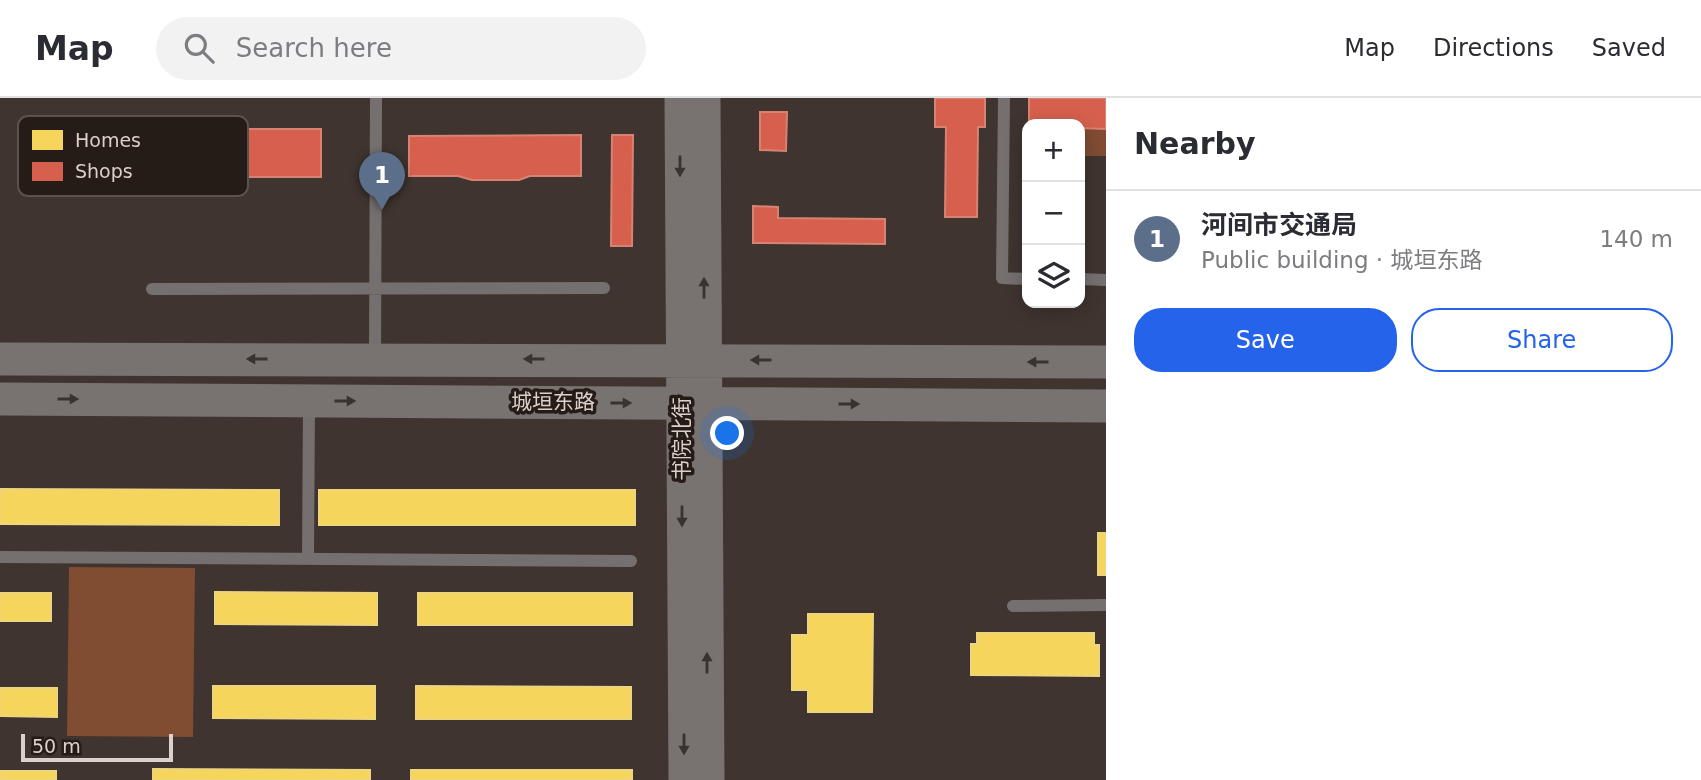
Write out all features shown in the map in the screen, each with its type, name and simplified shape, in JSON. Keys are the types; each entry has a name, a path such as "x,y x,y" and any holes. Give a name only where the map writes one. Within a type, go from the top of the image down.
{"main road":[{"name":"书院北街","path":"681,98 693,360"},
{"name":"书院北街","path":"685,780 693,360 704,98"},
{"name":"城垣东路","path":"0,359 1106,362"},
{"name":"城垣东路","path":"0,399 1106,405"},
{"name":"书院北街","path":"693,403 708,780"}],"lane":[{"path":"375,359 376,98"},
{"path":"1004,98 1002,278 1022,279"},
{"path":"1085,279 1106,280"},
{"path":"152,289 604,288"},
{"path":"308,559 309,401"},
{"path":"0,557 631,561"},
{"path":"1013,606 1106,605"}],"shaded area":[{"path":"1085,128 1106,129 1106,156 1085,156"},
{"path":"69,567 195,568 193,737 67,736"}],"building: Homes":[{"path":"0,489 279,490 279,525 0,524"},
{"path":"319,490 635,490 635,525 319,525"},
{"path":"1098,533 1106,533 1106,575 1098,575"},
{"path":"215,592 377,593 377,625 215,624"},
{"path":"0,593 51,593 51,621 0,621"},
{"path":"418,593 632,593 632,625 418,625"},
{"path":"808,614 873,614 872,712 808,712 808,690 792,690 792,635 808,635"},
{"path":"977,633 1094,633 1094,645 1099,645 1099,676 971,675 971,644 977,644"},
{"path":"213,686 375,686 375,719 213,718"},
{"path":"416,686 631,687 631,719 416,719"},
{"path":"0,688 57,688 57,717 0,716"},
{"path":"153,769 370,770 370,780 153,780"},
{"path":"411,770 632,770 632,780 411,780"},
{"path":"0,771 56,771 56,780 0,780"}],"building: Shops":[{"path":"935,98 985,98 985,127 978,127 977,217 945,217 946,127 935,127"},
{"path":"1029,98 1106,98 1106,129 1085,128 1085,119 1029,119"},
{"path":"760,112 787,112 786,151 760,150"},
{"path":"248,129 321,129 321,177 248,177"},
{"path":"581,135 581,176 472,180 458,176 409,176 409,136"},
{"path":"612,135 633,135 632,246 611,246"},
{"path":"753,206 778,207 778,218 885,219 885,244 753,243"}],"place":[{"name":"河间市交通局","path":"382,210"}]}
